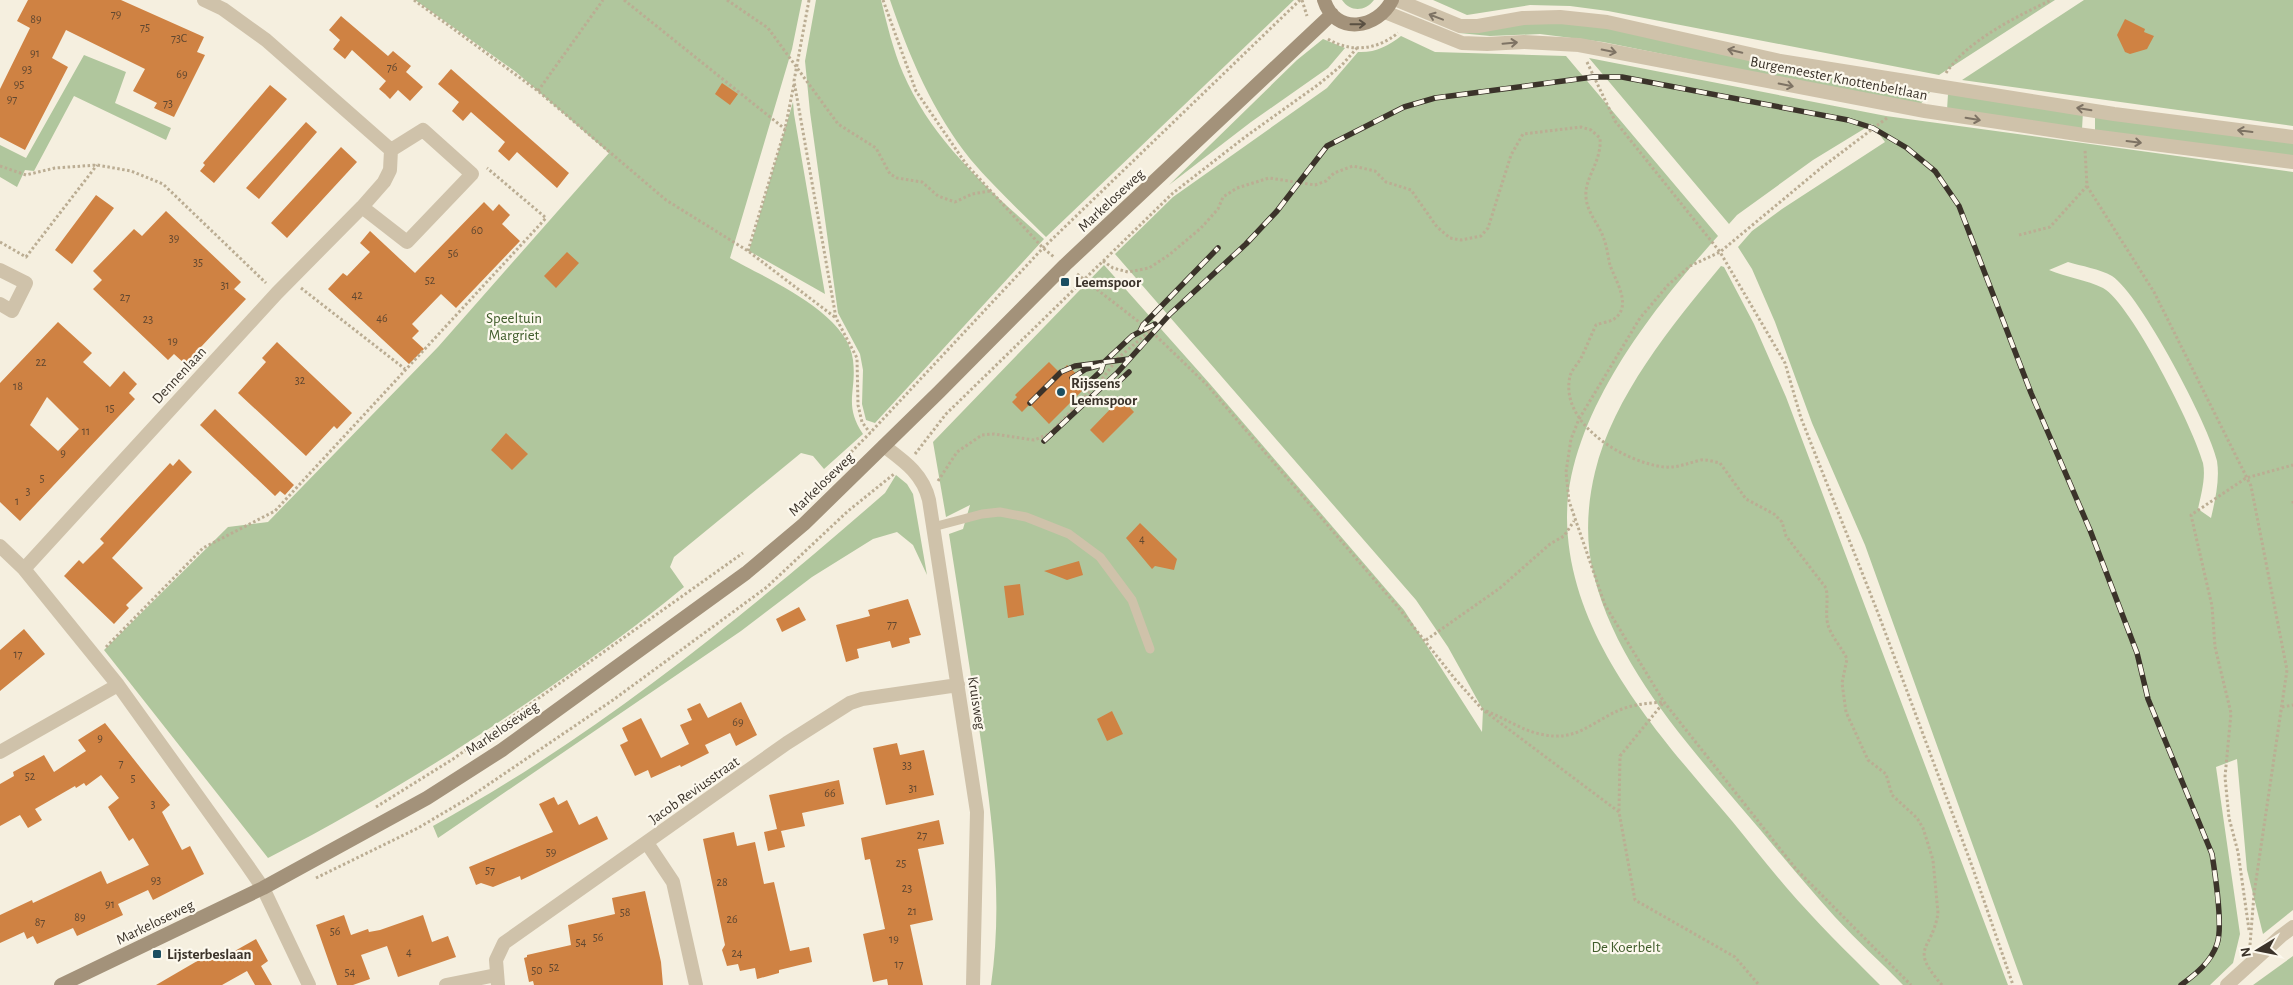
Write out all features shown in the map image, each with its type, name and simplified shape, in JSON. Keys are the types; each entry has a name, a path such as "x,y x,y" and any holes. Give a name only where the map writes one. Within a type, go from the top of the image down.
{"main road":[{"path":"1324,0 1332,14 1351,24 1363,25 1374,22 1386,12 1392,0"},
{"name":"Markeloseweg","path":"61,985 262,888 378,826 510,744 746,573 804,524 1065,265 1332,14"}],"street":[{"path":"204,0 223,9 266,40 391,150 423,130 472,174 407,242 362,207"},
{"name":"Burgemeester Knottenbeltlaan","path":"1397,0 1460,26 1478,26 1523,18 1560,17 1607,22 1780,61 2114,114 2293,137"},
{"name":"Burgemeester Knottenbeltlaan","path":"1386,12 1462,43 1524,42 1579,45 1925,111 2084,135 2293,162"},
{"name":"Dennenlaan","path":"24,569 277,293 362,207 387,176 390,170 391,150"},
{"path":"0,270 26,283 12,311 0,304"},
{"name":"Kruisweg","path":"884,446 906,462 922,481 927,491 933,527 977,812 973,985"},
{"path":"0,546 24,569 118,685 262,888 309,985"},
{"path":"0,752 118,685"},
{"name":"Jacob Reviusstraat","path":"497,980 496,960 504,943 578,889 647,844 787,743 850,703 862,699 958,685"},
{"path":"647,844 673,882 696,985"},
{"path":"2226,985 2293,928"},
{"path":"446,985 497,980"}],"lane":[{"path":"933,527 982,514 1000,512 1026,516 1070,534 1100,557 1132,600 1150,649"}],"path":[{"path":"414,0 538,91 666,200 748,251 836,318"},
{"path":"538,91 603,0"},
{"path":"624,0 785,129"},
{"path":"727,0 768,28 838,124 876,148 890,174 897,178 922,182 938,196 955,202 972,194 991,190"},
{"path":"748,251 785,129 809,0"},
{"path":"883,0 916,91 966,164 1043,248"},
{"name":"Markeloseweg","path":"798,506 870,433 1043,248 1300,0"},
{"path":"1938,86 1964,51 2051,0"},
{"path":"1579,45 1592,77 1616,122 1720,252 1785,364 1801,418 1878,613 2014,985"},
{"path":"906,462 923,445 946,414 1173,192 1319,84 1342,65 1357,48"},
{"path":"794,81 836,318 858,358 858,405 862,422 870,433"},
{"path":"1895,113 1822,168 1720,252 1690,266 1662,291 1625,342 1579,419 1571,439 1566,472 1569,501 1605,606 1664,702 1796,869 1911,985"},
{"path":"1103,261 1114,268 1128,272 1149,268 1169,255 1211,218 1223,197 1237,188 1269,178 1315,185 1326,181 1334,173 1353,166 1375,171 1386,182 1411,190 1437,228 1450,238 1461,240 1481,236 1488,228 1511,155 1523,134 1581,127 1591,130 1600,138 1601,151 1585,196 1589,210 1604,238 1611,267 1620,286 1622,300 1621,310 1615,318 1596,325 1581,358 1570,375 1570,394 1579,419 1597,437 1632,458 1664,467 1682,466 1703,460 1720,463 1746,499 1774,514 1782,522 1786,536 1826,588 1828,598 1825,611 1828,627 1847,659 1842,683 1842,696 1854,734 1868,760 1886,774 1892,795 1917,818 1930,844 1938,913 1937,922 1923,950 1923,958 1927,968 1942,985"},
{"path":"2084,135 2087,186 2154,292 2250,486 2287,670 2250,936 2248,965"},
{"path":"95,658 203,548 275,511 546,218 482,164 472,174"},
{"path":"0,166 26,175 55,168 97,165 131,171 164,184 277,293"},
{"path":"0,242 26,257 97,165"},
{"path":"2019,235 2050,227 2087,186"},
{"path":"1085,279 1150,331 1207,385 1426,640 1455,679 1484,710 1619,812"},
{"path":"291,280 405,369"},
{"path":"927,491 944,476 957,452 982,435 994,434 1034,440 1049,434 1102,379 1118,358 1150,331"},
{"path":"2250,936 2238,852 2229,818 2225,777 2231,714 2215,646 2212,606 2205,570 2191,515 2246,478 2293,465"},
{"path":"1426,640 1500,588 1550,544 1564,536 1575,520"},
{"name":"Markeloseweg","path":"374,808 453,759 748,550"},
{"path":"1484,710 1540,734 1569,735 1591,727 1621,710 1643,703 1664,702"},
{"path":"1664,702 1620,756 1619,812 1635,900 1735,957 1759,985"},
{"path":"2282,707 2293,705"}],"green space":[{"name":"Speeltuin Margriet","path":"415,0 802,0 792,49 730,258 804,299 837,327 848,343 853,360 852,406 857,424 863,434 824,469 813,456 801,453 674,557 670,567 684,587 584,663 482,733 412,777 341,819 268,858 104,650 228,527 268,522 438,347 609,153 516,72"},
{"path":"816,0 881,0 899,64 915,98 930,121 964,164 1044,239 875,423 866,420 862,404 863,370 860,354 838,313 810,112 805,61"},
{"path":"890,0 1294,0 1046,237 989,180 957,142 923,83 905,42"},
{"path":"1342,0 1374,0 1366,7 1358,9 1349,7"},
{"path":"1433,0 2055,0 1939,75 1608,11 1570,6 1530,5 1467,15"},
{"path":"2084,0 2293,0 2293,126 1962,80"},
{"path":"1531,22 1569,23 1605,27 1930,92 1919,106 1603,42 1540,34 1490,36 1459,33 1478,32"},
{"name":"De Koerbelt","path":"1401,36 1435,52 1566,56 1718,236 1667,296 1642,330 1618,366 1598,403 1581,441 1571,480 1567,518 1571,562 1583,603 1600,643 1648,719 1786,887 1820,925 1880,985 991,985 995,952 996,886 991,820 978,721 949,534 963,529 970,505 946,517 933,442 1104,265 1210,384 1404,610 1482,732 1483,710 1448,647 1416,600 1115,254 1173,197 1327,88 1358,52 1381,48"},
{"path":"1323,39 1345,48 1328,68 1251,122 1169,185 1297,60"},
{"path":"84,55 126,72 115,103 171,128 166,140 74,96 34,171 25,170 17,187 0,177 0,145 26,158"},
{"path":"1589,58 1886,116 2293,172 2293,910 2263,934 2247,870 2237,759 2216,767 2240,934 2233,963 2210,985 2023,985 1865,545 1812,423 1775,322 1752,269 1738,247 1752,231 1782,209 1885,142 1872,124 1813,160 1737,215 1729,224","holes":["2068,262 2112,276 2124,288 2156,333 2188,392 2212,444 2218,468 2211,518 2198,509 2204,474 2198,447 2175,398 2145,342 2129,317 2115,299 2103,288 2049,270"]},
{"path":"1948,94 2083,112 2082,129 1947,110"},
{"path":"793,102 794,114 825,294 749,251"},
{"path":"2095,114 2293,141 2293,158 2095,130"},
{"path":"1721,266 1724,267 1754,324 1786,397 2008,985 1903,985 1852,935 1823,903 1695,753 1653,698 1618,639 1604,608 1591,563 1588,524 1592,485 1604,444 1615,416 1646,363 1664,337"},
{"path":"896,475 907,484 913,494 927,575 913,545 897,532 873,539 812,577 741,631 438,838 433,826 494,791 553,753 611,713 724,628 885,493"},
{"path":"2293,956 2293,985 2253,985"}],"building":[{"path":"28,0 121,0 204,37 197,52 205,55 174,117 154,108 157,103 133,91 145,69 66,30 52,58 68,67 25,150 0,137 0,89 30,28 17,21"},
{"path":"341,16 388,56 393,51 411,66 406,72 423,87 410,101 398,90 390,99 379,89 386,81 352,50 345,59 333,49 340,40 329,30"},
{"path":"2125,19 2145,29 2144,32 2154,36 2147,49 2130,54 2125,52 2117,35"},
{"path":"451,69 569,173 557,188 517,152 509,161 498,151 505,142 471,112 463,121 452,111 459,102 438,84"},
{"path":"722,83 738,94 730,105 715,94"},
{"path":"270,85 287,99 214,183 200,171 205,165 203,163"},
{"path":"306,122 317,132 259,199 246,188"},
{"path":"341,147 357,162 287,238 271,223"},
{"path":"96,195 114,208 72,264 55,250"},
{"path":"484,202 493,211 499,204 510,215 502,224 520,241 456,308 441,294 412,324 419,331 412,338 424,349 409,364 328,289 343,273 347,276 370,252 360,243 370,231 415,273"},
{"path":"166,211 241,282 234,289 246,299 185,364 174,354 168,360 93,289 102,280 93,271 134,229 142,236"},
{"path":"567,252 579,263 556,288 544,276"},
{"path":"58,322 92,353 83,362 110,387 124,371 137,384 129,393 135,399 20,521 0,502 0,383","holes":["47,397 79,429 58,451 30,425"]},
{"path":"277,342 352,413 337,429 334,426 306,456 238,393 266,362 262,358"},
{"path":"1049,362 1060,373 1067,365 1088,385 1049,424 1030,404 1022,412 1012,402 1017,397 1015,395"},
{"path":"1121,398 1134,412 1103,443 1090,430"},
{"path":"215,409 294,485 285,495 280,491 275,496 200,425"},
{"path":"506,433 528,454 512,470 491,450"},
{"path":"179,459 192,472 112,558 143,588 126,605 129,608 114,624 64,576 79,560 83,564 104,543 100,539 170,463 173,466"},
{"path":"1140,523 1177,559 1174,570 1155,566 1152,569 1126,538"},
{"path":"1079,561 1083,575 1067,580 1044,571"},
{"path":"1020,584 1024,615 1008,618 1004,586"},
{"path":"908,599 921,635 909,638 910,643 892,648 890,641 857,649 859,658 846,662 836,625 870,616 868,610"},
{"path":"799,607 806,620 782,632 776,619"},
{"path":"24,629 45,654 0,691 0,650"},
{"path":"741,702 757,735 736,746 730,733 705,745 709,753 681,767 680,765 651,778 648,770 635,776 620,745 628,741 622,728 641,718 661,758 689,744 680,725 692,720 687,709 700,703 708,718"},
{"path":"1112,711 1123,734 1107,741 1097,719"},
{"path":"105,723 170,805 162,812 182,850 190,846 204,874 153,900 148,890 118,904 123,915 77,936 73,928 37,944 33,936 27,939 24,932 0,943 0,915 32,900 33,903 101,871 107,884 149,865 133,838 129,841 108,807 119,798 101,775 86,786 84,783 76,788 75,786 35,809 42,820 28,828 20,815 0,826 0,784 14,776 13,772 44,755 54,772 86,751 78,740"},
{"path":"897,743 900,755 924,750 934,795 886,805 873,748"},
{"path":"839,780 844,804 802,813 805,826 781,831 785,847 768,851 764,832 777,829 769,795"},
{"path":"554,797 558,805 567,800 579,825 597,816 608,839 521,880 520,876 493,887 481,883 476,885 469,867 553,832 539,804"},
{"path":"939,820 944,844 918,849 933,920 910,925 923,985 888,985 887,979 873,982 863,934 885,929 870,859 865,860 861,838"},
{"path":"734,832 737,846 755,842 764,884 774,882 790,951 809,947 812,962 779,970 779,973 757,979 755,968 740,971 738,964 727,966 722,950 725,945 703,839"},
{"path":"645,891 661,962 663,985 534,985 533,981 529,982 524,958 527,955 571,945 568,925 615,914 612,898"},
{"path":"344,915 351,935 368,929 369,932 380,930 423,915 432,942 448,936 456,957 398,977 387,946 361,955 370,979 353,985 337,985 316,925"},
{"path":"256,939 268,961 261,966 272,985 255,985 247,971 222,985 156,985 211,953 217,961"}],"railway":[{"path":"1044,441 1117,373 1170,314 1246,244 1277,211 1327,146 1404,107 1435,98 1593,77 1622,77 1848,120 1873,128 1907,148 1935,171 1959,206 2031,393 2090,530 2137,653 2148,699 2212,854 2219,914 2219,936 2217,944 2207,962 2181,985"},
{"path":"1140,331 1143,325 1218,248"},
{"path":"1072,378 1086,369 1101,365 1132,336 1155,324"},
{"path":"1030,403 1061,372 1075,366 1129,359"},
{"path":"1083,388 1101,371 1104,362"},
{"path":"1116,384 1129,372"}],"place":[{"name":"Leemspoor","path":"1065,282"},
{"name":"Rijssens Leemspoor","path":"1061,392"},
{"name":"Lijsterbeslaan","path":"157,954"}]}
